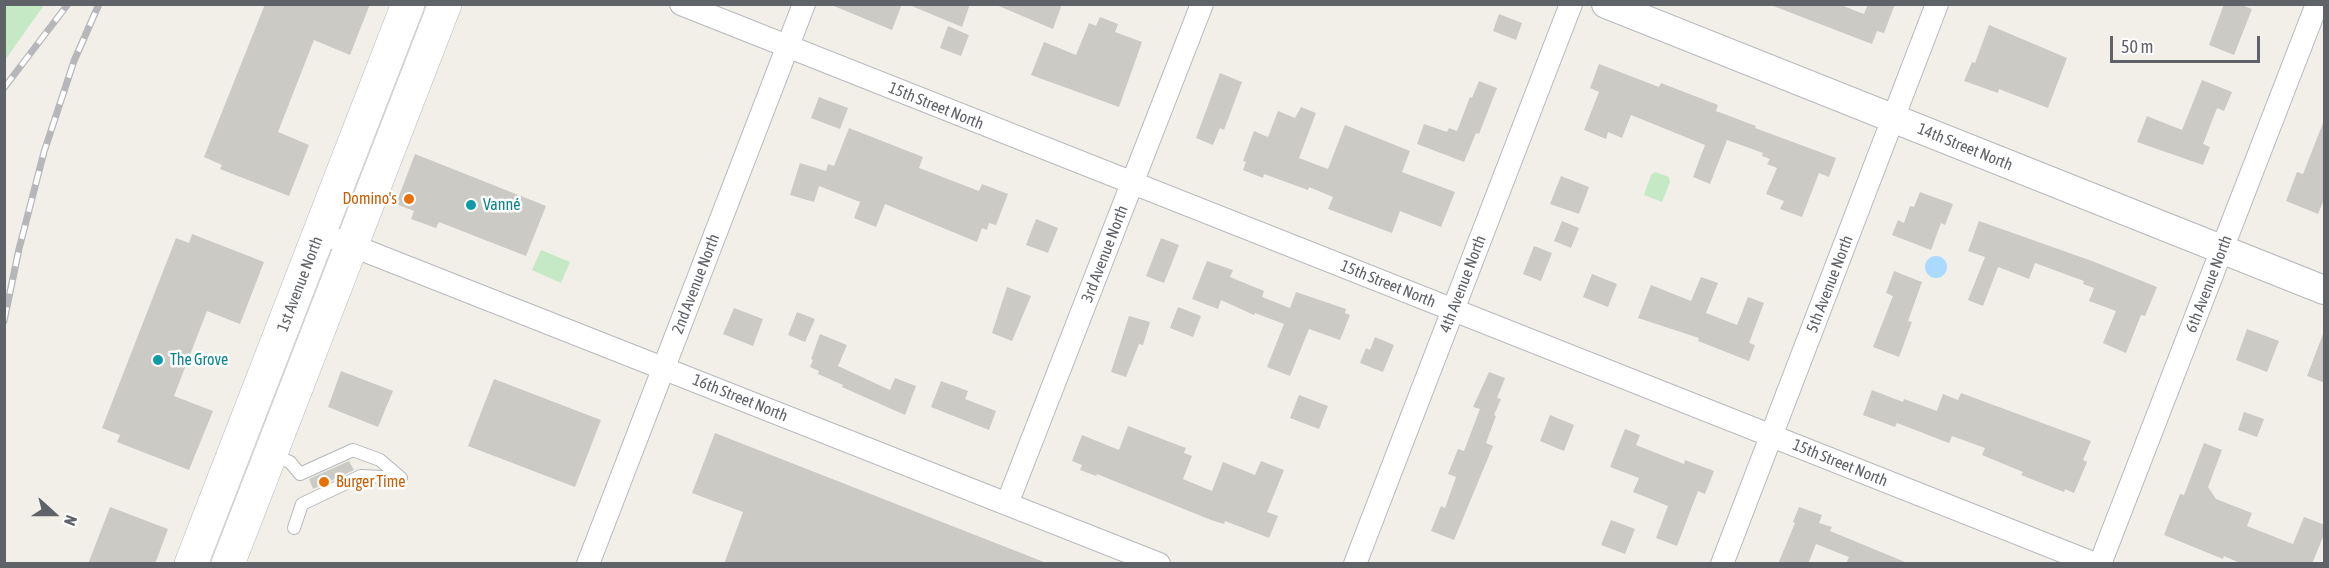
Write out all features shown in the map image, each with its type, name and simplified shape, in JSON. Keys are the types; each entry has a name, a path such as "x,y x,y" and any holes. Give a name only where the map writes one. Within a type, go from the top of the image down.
{"main road":[{"name":"1st Avenue North","path":"191,564 408,4"},
{"name":"1st Avenue North","path":"228,564 445,4"}],"street":[{"name":"15th Street North","path":"681,4 2095,564"},
{"name":"2nd Avenue North","path":"588,564 804,4"},
{"name":"3rd Avenue North","path":"1007,504 1202,4"},
{"name":"4th Avenue North","path":"1355,564 1571,4"},
{"name":"14th Street North","path":"1606,4 2325,290"},
{"name":"5th Avenue North","path":"1722,564 1937,4"},
{"name":"6th Avenue North","path":"2100,564 2317,4"},
{"name":"16th Street North","path":"320,233 1159,564"}],"lane":[{"path":"270,454 290,462 300,474 353,450 380,460 401,478 361,476 302,504 294,528"}],"green space":[{"path":"4,5 44,5 5,60"},
{"path":"1655,172 1669,177 1670,182 1662,202 1644,195 1651,175"},
{"path":"541,250 570,262 561,283 532,270"}],"water":[{"path":"1936,256 1946,263 1947,267 1940,277 1936,278 1926,271 1925,267 1932,257"}],"building":[{"path":"265,4 370,4 350,55 314,40 278,132 309,145 289,196 220,169 222,165 204,157"},
{"path":"829,4 902,4 892,30"},
{"path":"907,4 970,4 962,27"},
{"path":"994,4 1062,4 1053,29"},
{"path":"1768,4 1838,4 1864,14 1868,4 1895,4 1884,33 1877,31 1872,44"},
{"path":"2224,4 2239,4 2252,9 2234,55 2209,45"},
{"path":"1499,14 1522,23 1516,40 1493,31"},
{"path":"1100,17 1118,24 1115,32 1142,42 1119,107 1031,75 1044,42 1076,55 1089,23 1096,26"},
{"path":"1989,25 2067,58 2048,108 1999,89 1998,93 1964,81 1972,62 1975,63"},
{"path":"948,26 969,35 961,56 940,48"},
{"path":"1599,64 1659,87 1661,83 1718,105 1716,111 1836,158 1829,177 1819,173 1802,217 1780,209 1784,201 1766,194 1777,168 1767,164 1770,159 1762,156 1763,153 1727,140 1710,184 1693,177 1705,145 1631,115 1622,138 1608,132 1606,139 1584,130 1599,92 1590,88"},
{"path":"1220,73 1242,82 1224,130 1220,128 1213,145 1196,138"},
{"path":"2202,80 2232,92 2224,111 2217,108 2203,144 2210,147 2203,165 2137,142 2147,116 2182,130"},
{"path":"1479,81 1497,88 1479,134 1476,133 1464,162 1417,144 1424,124 1447,132 1449,128 1457,131"},
{"path":"819,97 848,108 840,129 811,118"},
{"path":"1301,107 1316,113 1299,158 1328,169 1345,125 1410,151 1402,172 1455,192 1441,227 1400,211 1392,233 1328,209 1333,197 1309,187 1308,190 1264,174 1263,178 1243,170 1246,162 1243,161 1254,131 1268,137 1278,111 1295,118"},
{"path":"2323,123 2325,197 2318,214 2286,201 2297,172 2303,174"},
{"path":"849,128 923,157 919,168 979,191 982,184 1008,194 996,225 989,223 987,230 982,228 977,242 885,204 876,227 854,218 860,202 819,186 814,202 790,195 800,163 826,171 828,164 834,166"},
{"name":"Vanné","path":"415,154 546,206 526,256 439,222 436,228 411,219 414,211 396,204"},
{"path":"1561,176 1589,187 1579,214 1550,204"},
{"path":"1920,192 1953,204 1945,225 1941,223 1931,250 1892,235 1898,220 1904,223 1910,206 1914,207"},
{"path":"1036,219 1058,228 1048,253 1026,245"},
{"path":"1562,221 1579,228 1571,248 1554,241"},
{"path":"1979,221 2157,287 2145,316 2141,315 2126,353 2103,343 2116,311 2089,301 2094,288 2083,284 2084,281 2035,263 2029,279 1998,267 1983,306 1968,300 1985,257 1968,251"},
{"name":"The Grove","path":"192,234 264,262 240,324 207,311 174,396 213,411 189,470 117,442 120,435 102,428 176,238 189,243"},
{"path":"1161,238 1179,245 1164,283 1146,276"},
{"path":"1534,246 1552,253 1541,281 1523,274"},
{"path":"1207,261 1233,270 1230,277 1264,291 1262,297 1290,308 1296,292 1346,309 1345,313 1350,315 1340,340 1309,329 1290,376 1267,367 1284,324 1255,313 1254,315 1221,300 1218,309 1192,299"},
{"path":"1894,271 1922,282 1908,321 1912,322 1899,357 1873,347 1893,296 1886,293"},
{"path":"1592,274 1617,284 1608,307 1583,297"},
{"path":"1701,277 1718,283 1706,313 1737,325 1748,297 1764,303 1749,343 1755,345 1749,361 1698,341 1699,338 1638,318 1651,285 1691,301"},
{"path":"1007,287 1031,296 1012,341 992,333"},
{"path":"1178,307 1201,316 1193,337 1170,328"},
{"path":"734,308 763,319 753,346 723,334"},
{"path":"797,312 815,319 805,342 788,335"},
{"path":"1129,316 1150,322 1143,345 1139,344 1126,377 1111,372"},
{"path":"2247,329 2279,341 2267,372 2236,360"},
{"path":"820,334 847,345 838,366 890,390 895,378 916,386 905,415 842,387 843,385 818,374 819,371 810,367"},
{"path":"2323,334 2325,334 2325,383 2307,376"},
{"path":"1375,337 1394,345 1383,372 1360,363 1366,348 1370,350"},
{"path":"341,371 393,391 378,427 328,407"},
{"path":"1489,372 1505,378 1497,398 1501,399 1486,443 1493,446 1454,540 1431,531 1441,506 1445,508 1456,477 1448,474 1458,449 1464,451 1480,409 1473,407"},
{"path":"494,379 601,420 575,487 468,446"},
{"path":"941,381 968,391 965,399 996,411 989,430 931,407"},
{"path":"1872,390 1903,402 1904,399 1937,411 1943,394 1958,400 1961,393 2091,441 2083,460 2087,462 2074,493 2065,489 2064,492 2021,475 2023,472 1982,455 1985,448 1952,436 1949,443 1897,423 1895,427 1863,415"},
{"path":"1299,395 1328,406 1319,429 1290,418"},
{"path":"2244,412 2264,419 2257,437 2238,430"},
{"path":"1550,415 1574,425 1564,451 1540,441"},
{"path":"1128,426 1186,448 1184,453 1192,456 1183,479 1212,491 1223,462 1255,475 1261,461 1284,470 1267,512 1278,516 1269,538 1225,521 1224,524 1211,520 1097,474 1096,476 1080,470 1082,465 1072,461 1082,435 1119,450"},
{"path":"1625,429 1640,435 1636,445 1684,464 1685,460 1714,471 1705,494 1698,491 1677,546 1656,538 1668,506 1633,492 1639,478 1610,467"},
{"path":"715,433 1044,562 1044,564 724,564 743,512 692,493"},
{"path":"2204,443 2222,450 2208,487 2216,499 2252,513 2247,526 2293,544 2304,517 2325,525 2325,532 2312,564 2242,564 2224,556 2223,559 2164,535 2180,494 2184,495"},
{"path":"349,461 354,470 313,489 309,479"},
{"path":"110,507 168,529 155,564 88,564"},
{"path":"1799,507 1822,515 1819,523 1832,527 1830,531 1910,564 1846,564 1849,557 1816,544 1808,564 1778,564"},
{"path":"1611,520 1635,529 1625,554 1601,545"}],"railway":[{"path":"4,88 68,4"},
{"path":"4,321 19,249 44,152 74,61 99,4"}],"place":[{"name":"Domino's","path":"409,199"},
{"name":"Vanné","path":"471,205"},
{"name":"The Grove","path":"158,360"},
{"name":"Burger Time","path":"324,482"}]}
